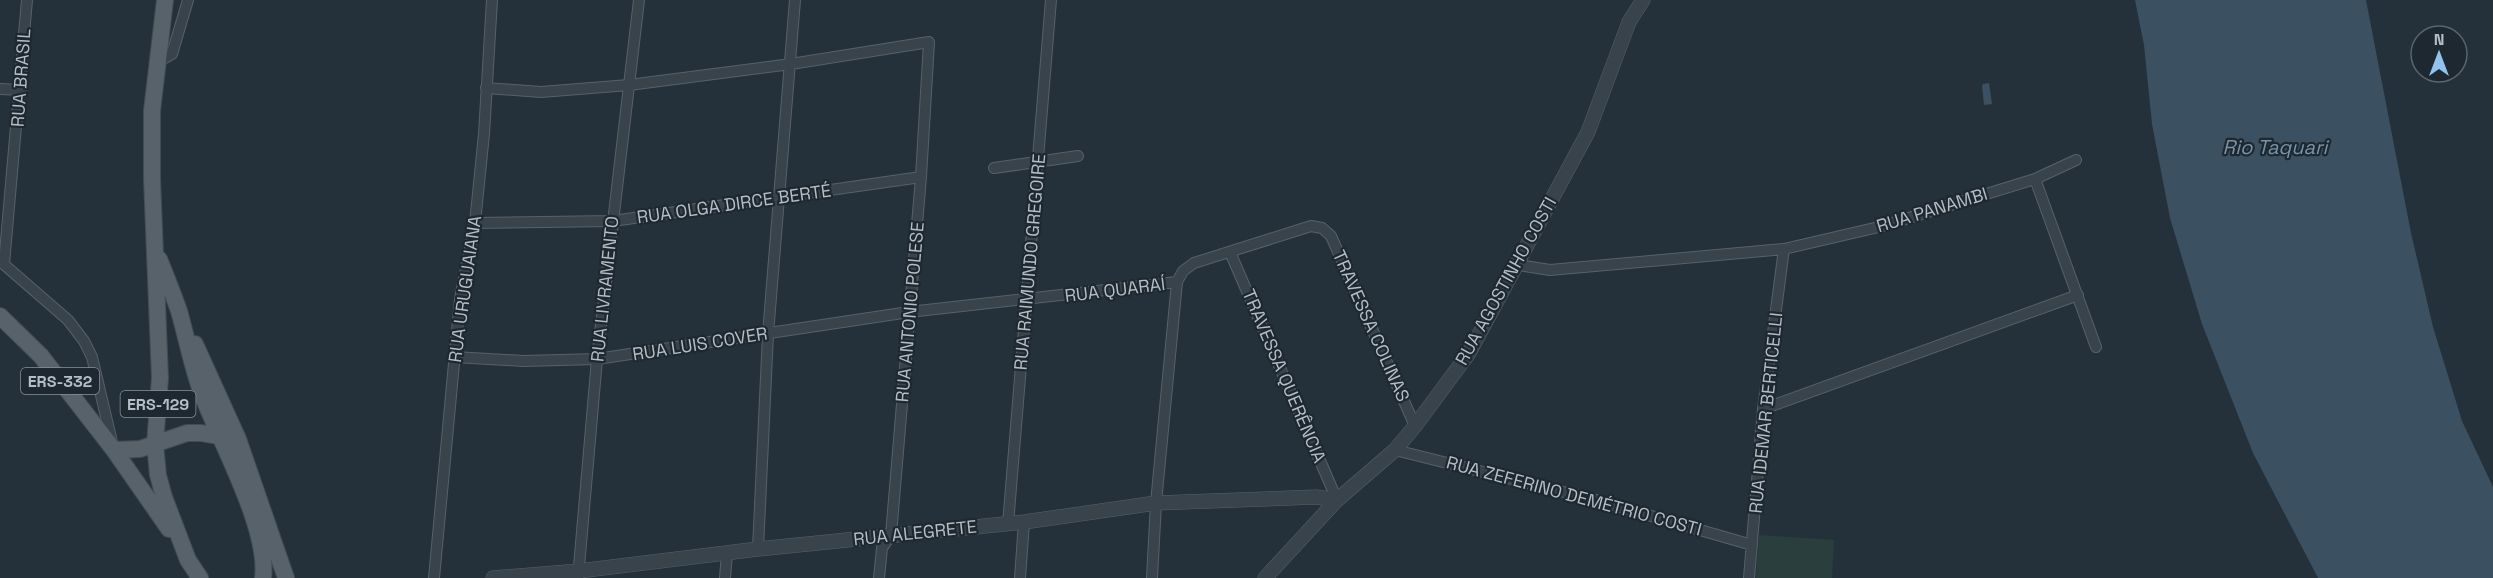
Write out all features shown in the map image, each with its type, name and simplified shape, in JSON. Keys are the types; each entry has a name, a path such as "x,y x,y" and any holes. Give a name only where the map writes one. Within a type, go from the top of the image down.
{"main road":[{"name":"ERS-129","path":"165,0 152,111 154,244 160,378 155,444 158,475 164,497 188,560 200,578"},
{"name":"ERS-129","path":"154,244 179,312 199,386 252,515 264,564 263,578"},
{"path":"179,312 220,395 238,439 286,578"},
{"name":"ERS-332","path":"0,316 41,356 114,450 188,560"},
{"path":"114,450 140,449 187,433 238,439"}],"street":[{"name":"RUA BRASIL","path":"2,262 21,90 27,0"},
{"path":"156,63 171,54 188,0"},
{"name":"RUA URUGUAIANA","path":"434,578 460,299 475,223 492,0"},
{"name":"RUA LIVRAMENTO","path":"578,575 597,359 639,0"},
{"path":"758,549 768,333 795,0"},
{"name":"RUA RAIMUNDO GREGOIRE","path":"1008,524 1052,0"},
{"name":"RUA AGOSTINHO COSTI","path":"1265,578 1337,500 1395,450 1469,353 1588,132 1629,22 1643,0"},
{"name":"RUA ANTONIO POLESE","path":"791,64 929,42 921,177 891,535 882,548 879,578"},
{"path":"486,87 541,92 629,85 791,64"},
{"path":"0,89 21,90"},
{"path":"994,168 1078,156"},
{"name":"RUA PANAMBI","path":"1518,265 1550,270 1784,249 1883,226 2035,179 2076,160"},
{"name":"RUA OLGA DIRCE BERTÉ","path":"475,223 613,221 921,177"},
{"path":"2035,179 2096,347"},
{"name":"TRAVESSA COLINAS","path":"1230,252 1311,226 1323,228 1330,236 1415,426"},
{"name":"RUA IDEMAR BERTICELLI","path":"1749,578 1763,409 1784,249"},
{"path":"1152,578 1156,503 1177,282 1183,271 1194,263 1230,252"},
{"name":"TRAVESSA QUERÊNCIA","path":"1230,252 1337,500"},
{"path":"2,262 68,320 84,341 92,357 114,450"},
{"name":"RUA QUARAÍ","path":"909,312 1177,282"},
{"path":"1763,409 2078,295"},
{"name":"RUA LUIS COVER","path":"454,357 524,361 597,359 909,312"},
{"path":"77,404 94,396 97,382"},
{"name":"RUA ZEFERINO DEMÉTRIO COSTI","path":"1395,450 1596,500 1752,545"},
{"name":"RUA ALEGRETE","path":"493,578 578,575 758,549 1008,524 1156,503 1316,497 1337,500"},
{"path":"1020,578 1024,522"},
{"path":"725,578 727,553"}],"green space":[{"path":"1759,535 1834,540 1832,578 1756,578"}],"water":[{"name":"Rio Taquari","path":"2135,0 2366,0 2411,233 2433,327 2462,421 2493,487 2493,578 2318,578 2253,453 2202,324 2170,218 2152,124 2144,45"},
{"path":"1989,83 1992,104 1984,105 1982,86"}]}
